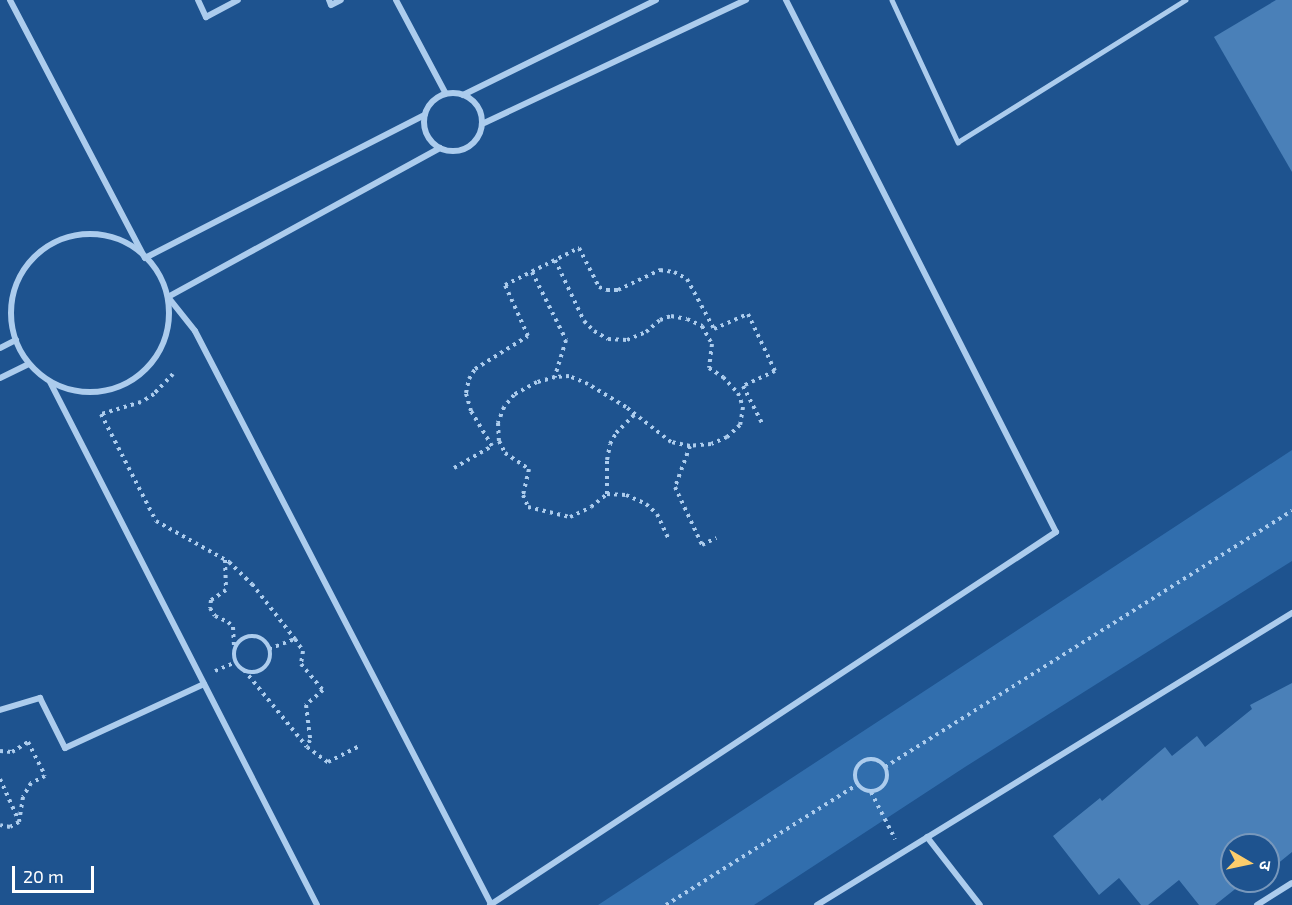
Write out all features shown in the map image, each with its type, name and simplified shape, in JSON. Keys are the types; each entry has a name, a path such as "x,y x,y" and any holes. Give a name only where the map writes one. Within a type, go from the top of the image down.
{"street":[{"path":"10,0 145,258"},
{"path":"198,0 206,17 238,0"},
{"path":"329,0 331,4 341,0"},
{"path":"396,0 446,94"},
{"path":"463,95 477,106 482,123 476,140 468,147 449,151 440,148 426,134 425,115 429,105 446,94 463,95 656,0"},
{"path":"482,123 746,0"},
{"path":"168,297 169,322 162,346 148,367 128,383 103,392 75,391 50,382 29,364 16,340 11,313 15,286 29,262 49,244 73,235 98,233 122,240 145,258 159,273 168,297 195,331 490,904 1056,532 786,0"},
{"path":"145,258 425,115"},
{"path":"168,297 440,148"},
{"path":"0,348 16,340"},
{"path":"0,378 29,364"},
{"path":"50,382 317,905"},
{"path":"817,905 1292,613"},
{"path":"0,710 40,698 65,747 204,684"},
{"path":"927,837 980,905"},
{"path":"1257,905 1292,883"}],"lane":[{"path":"892,0 958,142 1185,0"}],"path":[{"path":"454,468 492,446 471,411 466,393 469,379 475,369 528,336 505,285 579,248 599,287 607,291 618,290 660,270 674,272 687,279 714,329 748,314 775,371 743,386 764,425"},
{"path":"555,260 584,321 594,331 608,339 627,340 646,332 660,320 671,316 695,322 709,334 712,344 709,368 723,377 738,393 743,407 740,425 727,437 711,444 690,446 671,442 635,414 588,384 569,376 537,382 514,395 504,407 498,423 499,441 506,453 529,469 523,495 528,507 570,517 591,507 607,494 626,495 646,504 657,514 668,538"},
{"path":"532,272 566,340 555,377"},
{"path":"173,374 154,394 141,402 101,414 156,521 225,559 252,584 303,651 301,664 323,690 306,705 310,740 307,747"},
{"path":"607,494 607,460 610,444 635,414"},
{"path":"690,446 675,487 702,546 716,538"},
{"path":"885,767 1292,511"},
{"path":"225,559 226,590 211,600 210,608 215,616 233,627 236,662 307,747 328,762 359,746"},
{"path":"235,650 240,640 251,636 262,639 269,649 265,666 255,671 243,670"},
{"path":"269,649 295,639"},
{"path":"0,751 12,752 28,742 45,776 31,783 23,797 19,822"},
{"path":"872,759 885,767 885,783 878,790 863,789 858,784 856,771 862,762 872,759"},
{"path":"0,779 19,822"},
{"path":"666,905 858,784"},
{"path":"871,791 902,853"},
{"path":"0,825 10,827 19,822"}],"shaded area":[{"path":"1292,450 1292,561 965,767 754,905 598,905"}],"building":[{"path":"1276,0 1292,0 1292,172 1214,37"},
{"path":"1292,683 1292,852 1280,862 1280,833 1220,833 1220,893 1230,893 1215,905 1199,905 1179,880 1148,905 1141,905 1119,878 1099,895 1053,836 1100,798 1102,801 1165,747 1172,756 1197,736 1205,747 1252,709 1250,705"}]}
